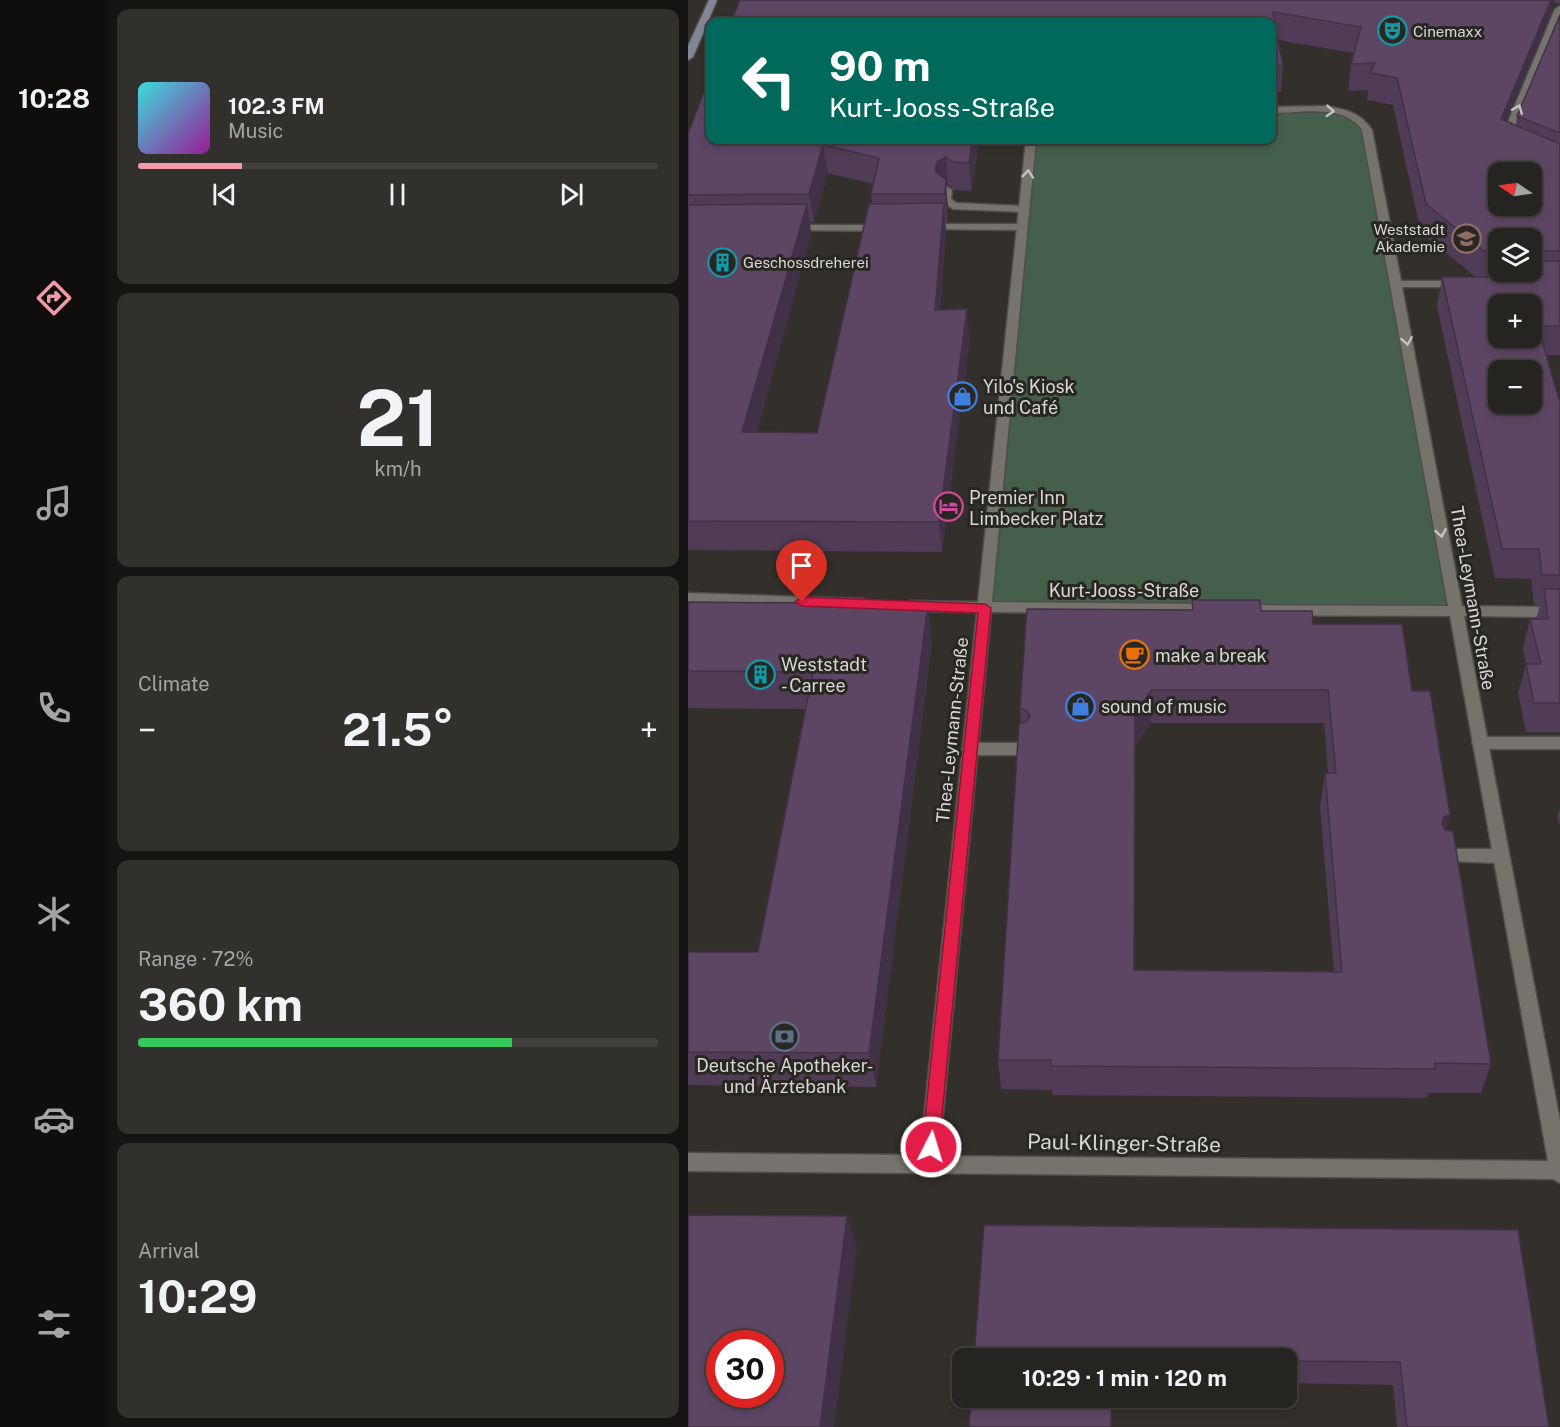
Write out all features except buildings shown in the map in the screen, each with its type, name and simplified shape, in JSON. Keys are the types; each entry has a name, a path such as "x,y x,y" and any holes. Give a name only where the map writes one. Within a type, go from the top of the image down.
{"main road":[{"path":"688,57 713,0"}],"street":[{"path":"1513,150 1503,146 1556,9"},
{"name":"Thea-Leymann-Straße","path":"1276,110 1339,111 1351,114 1364,123 1397,284 1559,1172"},
{"name":"Thea-Leymann-Straße","path":"929,1164 1032,144"},
{"path":"947,190 945,200 953,206 1024,209"},
{"path":"782,228 1022,227"},
{"path":"1397,284 1477,284"},
{"name":"Kurt-Jooss-Straße","path":"688,598 985,608 1560,612"},
{"path":"1480,742 1560,743"},
{"path":"970,749 1022,750"},
{"path":"1444,855 1501,856"},
{"name":"Paul-Klinger-Straße","path":"688,1162 1559,1172"}],"green space":[{"path":"1276,110 1327,110 1358,117 1370,156 1374,198 1396,283 1455,610 984,609 1035,144 1276,144"}],"place":[{"name":"Cinemaxx","path":"1392,31"},
{"name":"Weststadt Akademie","path":"1466,238"},
{"name":"Geschossdreherei","path":"722,262"},
{"name":"Yilo's Kiosk und Café","path":"962,396"},
{"name":"Premier Inn Limbecker Platz","path":"948,507"},
{"name":"make a break","path":"1134,655"},
{"name":"Weststadt - Carree","path":"760,674"},
{"name":"sound of music","path":"1080,706"},
{"name":"Deutsche Apotheker- und Ärztebank","path":"785,1036"}],"route":[{"path":"802,602 985,608 931,1147"}]}
